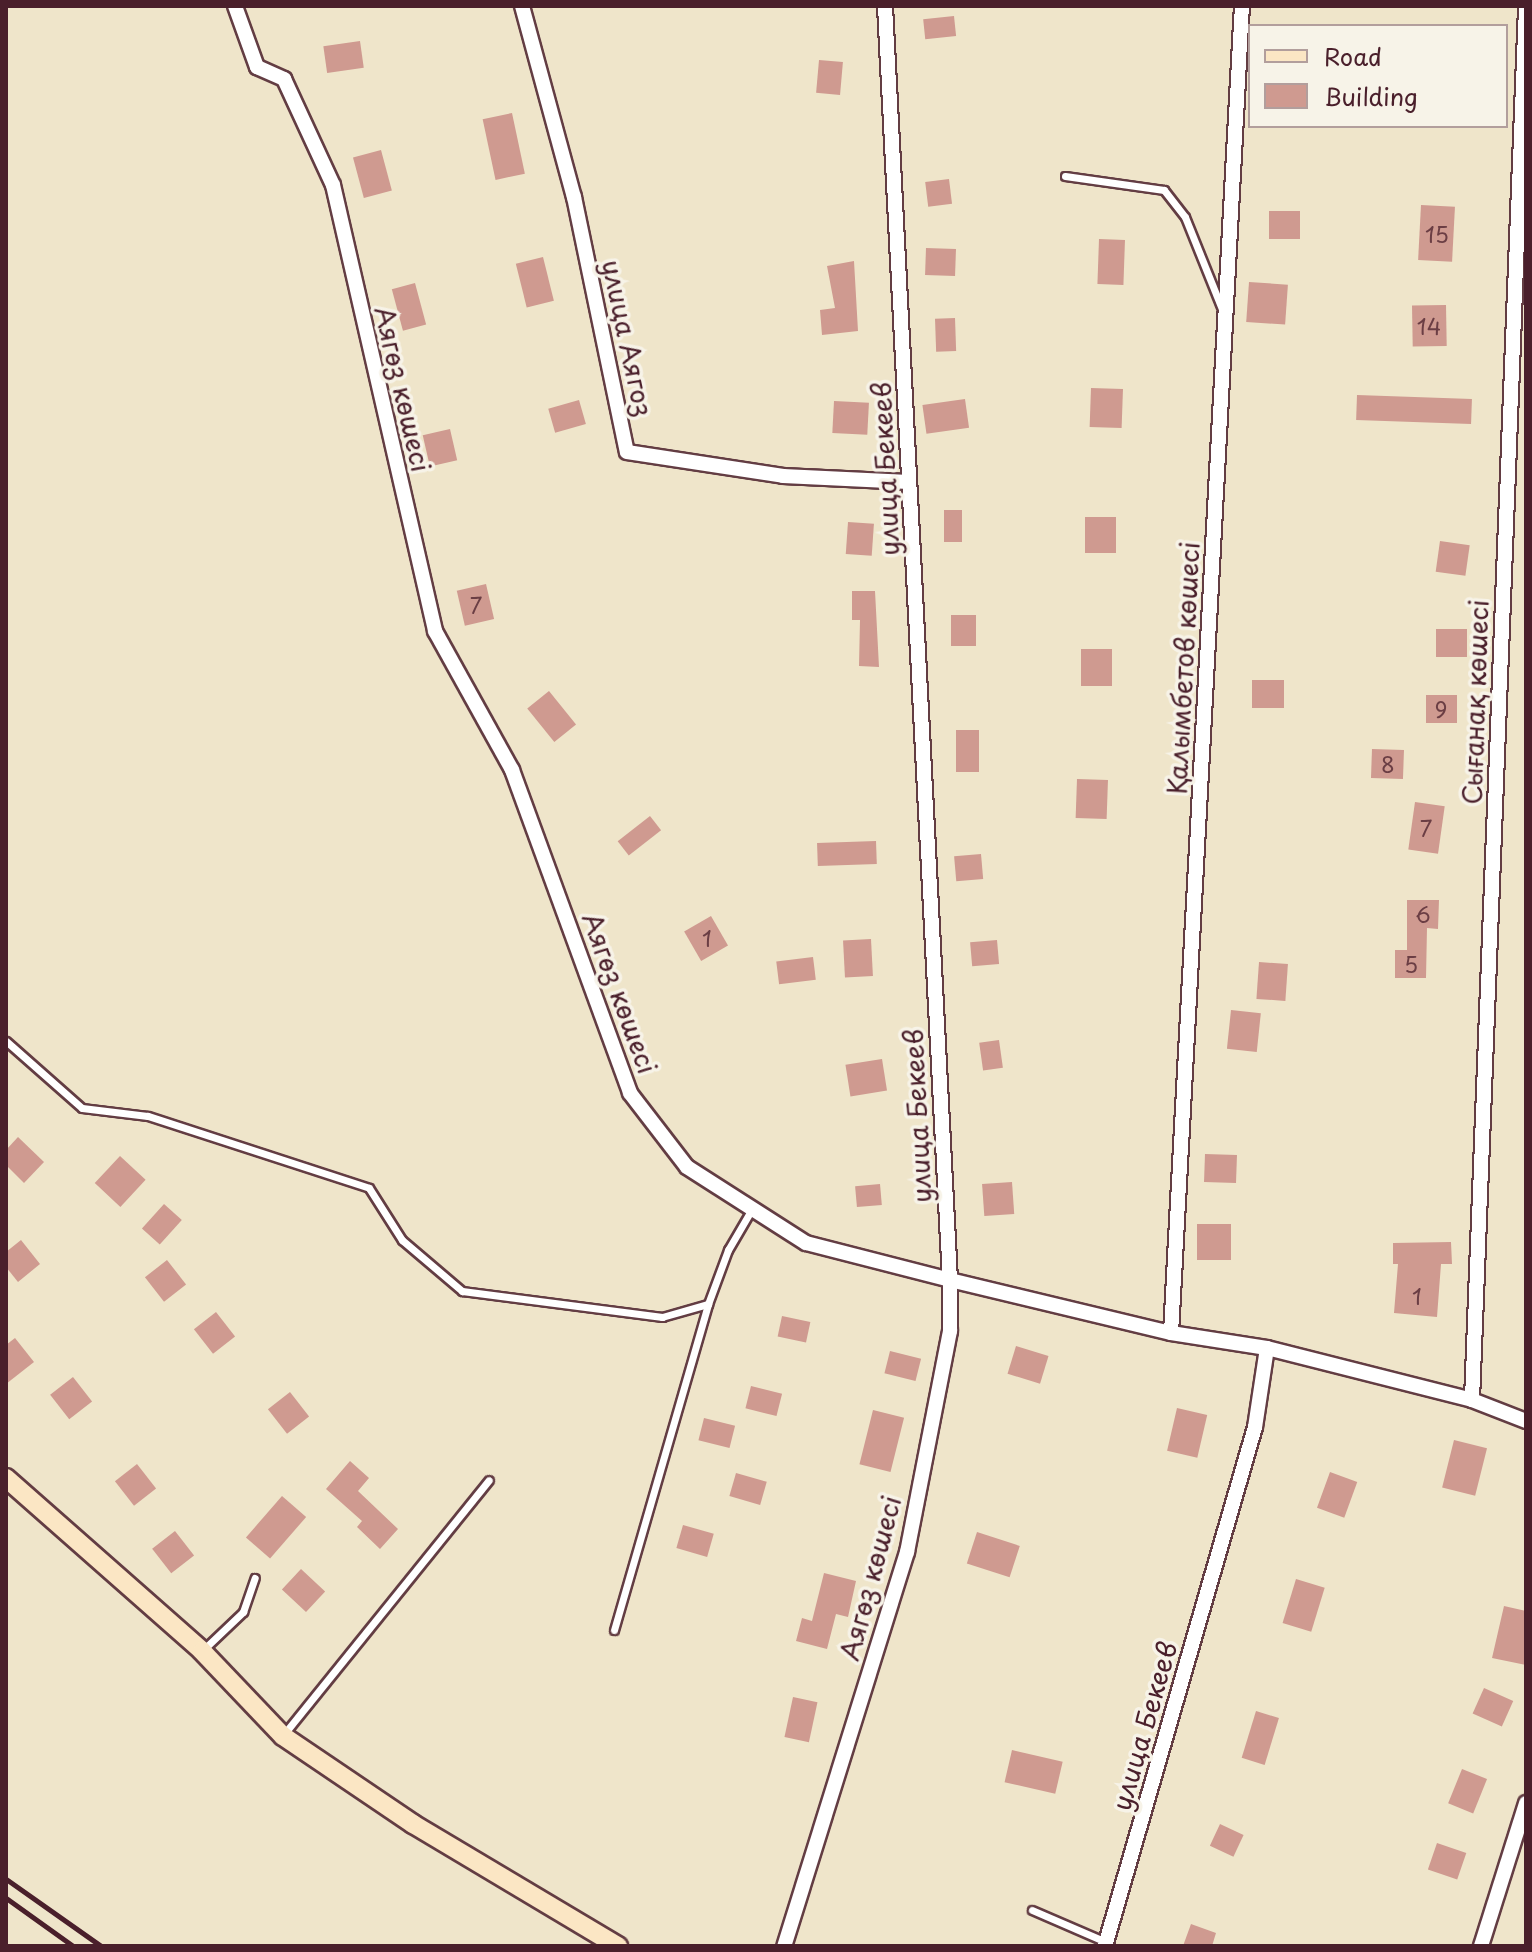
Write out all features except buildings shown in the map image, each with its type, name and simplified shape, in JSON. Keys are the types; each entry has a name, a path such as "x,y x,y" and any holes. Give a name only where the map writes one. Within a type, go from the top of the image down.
{"street":[{"name":"Аягөз көшесі","path":"235,6 257,67 284,79 333,185 435,631 512,770 630,1093 687,1167 806,1243 950,1280 950,1331 907,1552 784,1946"},
{"name":"улица Аягоз","path":"522,6 574,197 627,452 783,476 909,482"},
{"name":"улица Бекеев","path":"885,6 950,1280"},
{"name":"Қалымбетов көшесі","path":"1171,1333 1242,6"},
{"name":"Сығанақ көшесі","path":"1472,1400 1520,280 1526,6"},
{"path":"950,1280 1171,1333 1267,1348 1472,1400 1526,1421"},
{"name":"улица Бекеев","path":"1106,1944 1255,1427 1267,1348"},
{"path":"6,1478 202,1651 283,1736 413,1824 618,1946"},
{"path":"1481,1946 1526,1803"}],"lane":[{"path":"1065,176 1164,190 1185,217 1226,318"},
{"path":"6,1041 82,1108 148,1116 369,1188 402,1240 462,1291 662,1317 708,1304"},
{"path":"614,1630 708,1304 728,1250 752,1209"},
{"path":"283,1736 489,1480"},
{"path":"202,1651 243,1612 255,1578"},
{"path":"1032,1910 1106,1944"}],"railway":[{"path":"6,1879 101,1946"},
{"path":"6,1898 73,1946"}]}
